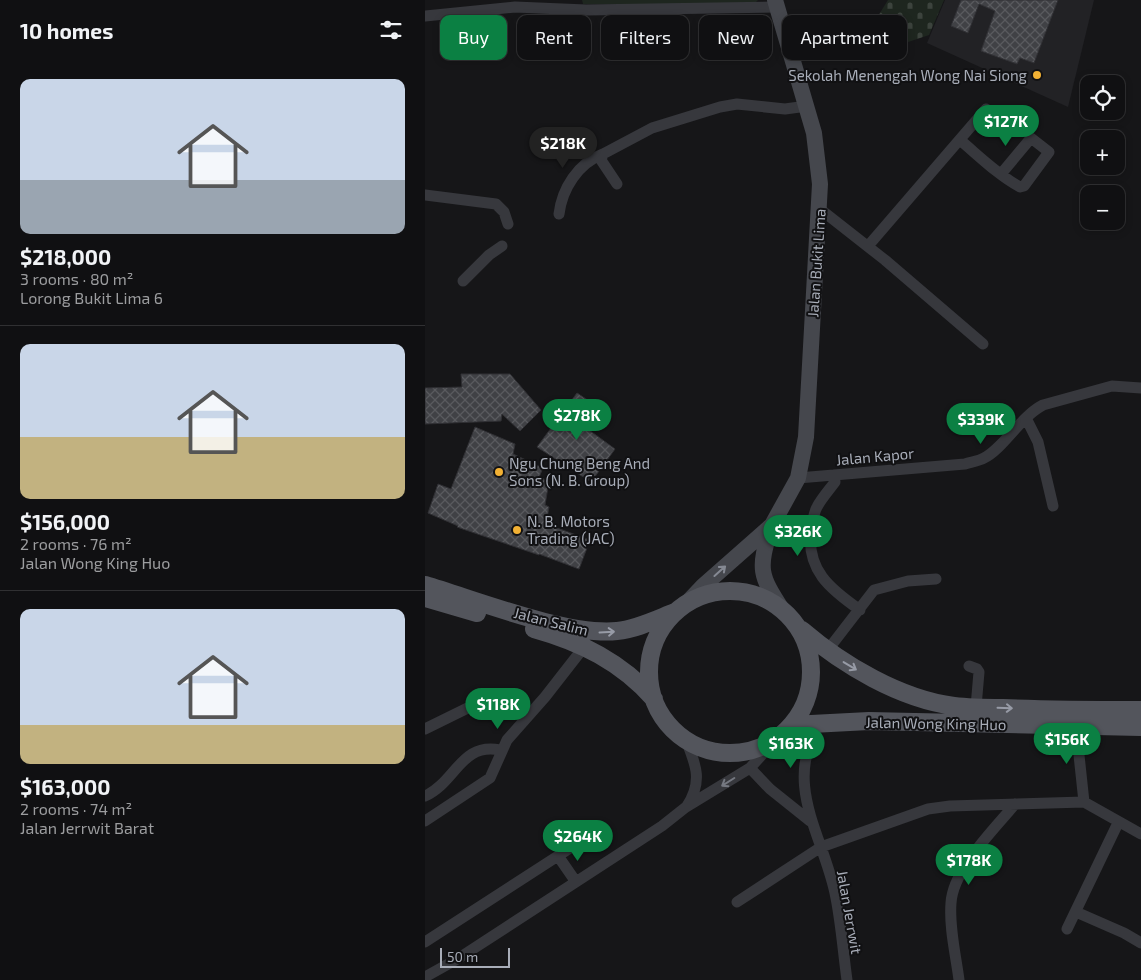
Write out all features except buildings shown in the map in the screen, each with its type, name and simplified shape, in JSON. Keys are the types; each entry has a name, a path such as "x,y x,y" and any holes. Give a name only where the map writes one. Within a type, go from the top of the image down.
{"main road":[{"name":"Jalan Bukit Lima","path":"772,525 798,478 809,403 809,363 819,209 818,159 807,106 776,3"},
{"path":"772,525 764,551 762,567 764,582 783,611 797,626 808,650 811,676 805,702 792,725 777,738 760,748 722,753 703,749 685,740 672,729 661,715 654,700 649,676 652,652 661,630 681,608 772,525"},
{"name":"Jalan Salim","path":"425,585 530,617 598,632 619,631 681,608"},
{"path":"681,608 704,596 725,591 746,593 766,599 783,611"},
{"name":"Jalan Salim","path":"425,598 550,633 602,655 639,683 654,700"},
{"name":"Jalan Wong King Huo","path":"797,626 827,651 871,678 898,689 953,706 1141,710"},
{"name":"Jalan Wong King Huo","path":"792,725 869,721 1141,727"}],"street":[{"path":"425,16 515,7 586,10 776,3"},
{"path":"559,214 562,200 574,175 592,158 666,122 695,116 720,106 737,104 785,109 807,106"},
{"path":"868,246 986,109"},
{"path":"960,140 1001,174"},
{"path":"603,154 601,160 617,184"},
{"path":"425,195 496,204 503,212 508,224"},
{"path":"819,209 868,246 983,344"},
{"path":"463,282 489,255 502,246"},
{"name":"Jalan Kapor","path":"798,478 965,464 985,458 1025,418 1043,405 1111,386 1141,388"},
{"path":"1025,418 1038,442 1053,506"},
{"path":"835,475 835,482 817,508 813,522 812,562 828,582 860,610"},
{"path":"827,651 874,590 908,581 936,579"},
{"path":"425,821 490,778 500,750 584,647"},
{"path":"969,666 977,669 979,672 976,707"},
{"path":"425,729 490,697"},
{"name":"Jalan Jerrwit","path":"819,724 806,755 803,774 811,821 835,891 847,980"},
{"path":"1076,726 1084,802"},
{"path":"425,977 459,958 686,808 751,768 777,738"},
{"path":"685,740 697,767 693,797 686,808"},
{"path":"425,796 438,788 473,752 487,748 500,750"},
{"path":"751,768 770,789 811,821"},
{"path":"737,902 821,848 928,809 1084,802 1118,823 1141,834"},
{"path":"959,980 951,903 955,884 965,866 1015,804"},
{"path":"1067,929 1118,823"},
{"path":"425,942 578,843"},
{"path":"558,856 576,882"},
{"path":"1076,912 1124,933 1141,943"}],"shaded area":[{"name":"Sekolah Menengah Wong Nai Siong","path":"945,0 1094,0 1068,107 927,43"}],"green space":[{"path":"582,0 758,0 754,4 583,4"},
{"path":"888,0 944,0 929,35 907,42 907,15 879,15"}],"place":[{"name":"Sekolah Menengah Wong Nai Siong","path":"1037,75"},
{"name":"Ngu Chung Beng And Sons (N. B. Group)","path":"499,472"},
{"name":"N. B. Motors Trading (JAC)","path":"517,530"}]}
